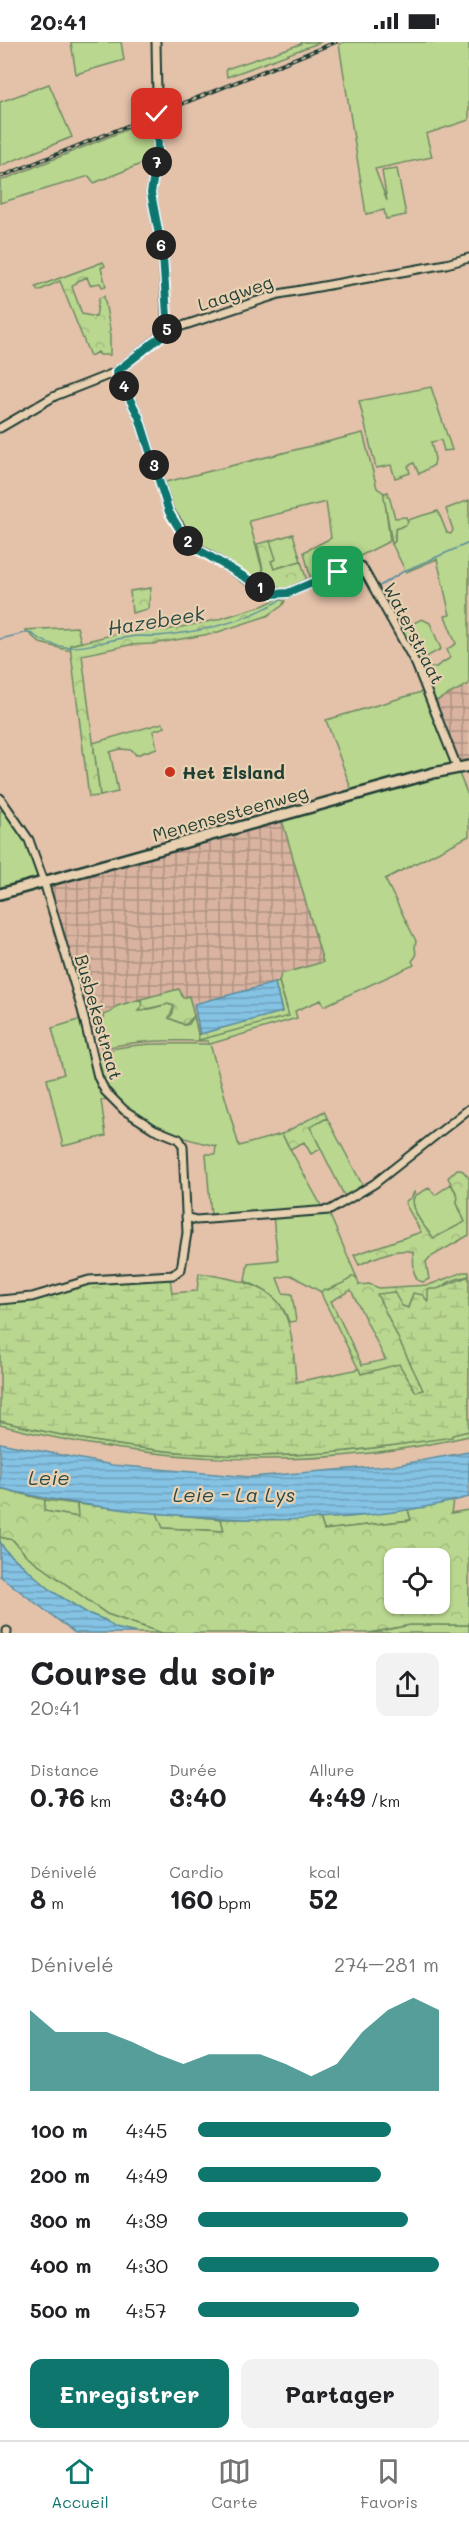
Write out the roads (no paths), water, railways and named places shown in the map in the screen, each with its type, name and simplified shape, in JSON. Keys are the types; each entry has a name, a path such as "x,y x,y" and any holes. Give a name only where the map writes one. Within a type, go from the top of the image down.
{"street":[{"path":"156,42 158,150 151,193 163,256 168,331"},
{"name":"Laagweg","path":"0,428 55,396 116,372 168,331 279,294 469,258"},
{"name":"Waterstraat","path":"116,372 139,417 169,512 192,544 267,591 276,594 288,593 350,566 362,567 416,664 457,767"},
{"name":"Menensesteenweg","path":"0,894 457,767 469,766"},
{"name":"Busbekestraat","path":"0,798 29,840 44,882 84,1018 100,1084 124,1110 154,1129 179,1139 184,1153 187,1233 183,1264 181,1269 173,1275 89,1280 32,1297 0,1300"},
{"path":"186,1217 196,1220 330,1210 374,1184 469,1109"}],"water":[{"path":"275,983 282,1012 200,1034 194,1004"},
{"name":"Leie","path":"0,1443 112,1465 250,1477 397,1465 469,1452 469,1497 386,1513 302,1519 218,1518 134,1511 50,1499 0,1488"},
{"path":"0,1542 5,1550 53,1592 87,1613 105,1620 115,1628 136,1633 75,1633 0,1576"}],"waterway":[{"name":"Hazebeek","path":"378,587 404,571 469,543"},
{"name":"Hazebeek","path":"315,585 355,569 361,573 371,591"},
{"name":"Hazebeek","path":"0,639 29,632 55,645 79,647 133,636 174,634 240,619 285,597"}],"railway":[{"path":"0,177 336,42"}],"place":[{"name":"Het Elsland","path":"170,772"}],"water label":[{"name":"Leie - La Lys","path":"234,1494"}]}
